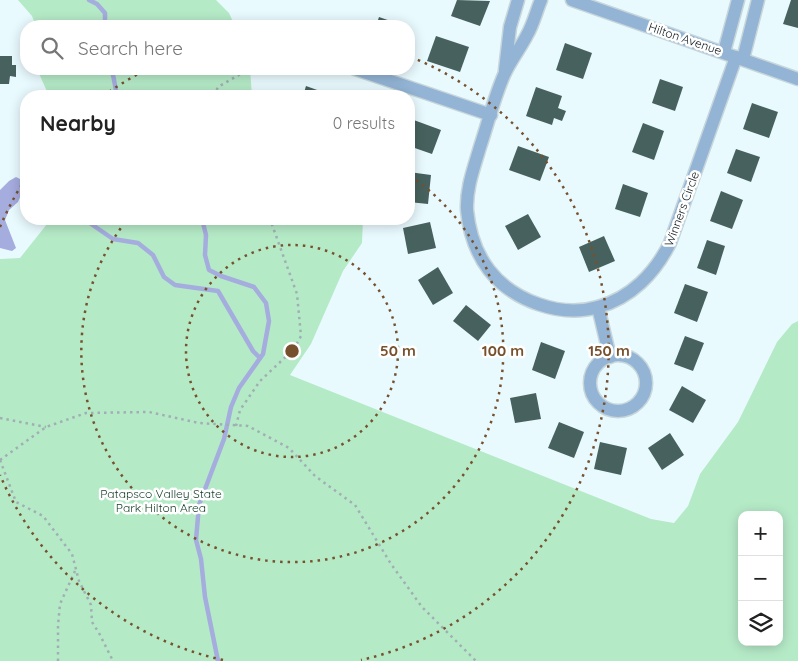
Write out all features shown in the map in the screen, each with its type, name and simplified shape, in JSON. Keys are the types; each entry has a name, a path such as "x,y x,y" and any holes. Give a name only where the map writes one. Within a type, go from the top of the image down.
{"street":[{"name":"Winners Circle","path":"518,0 510,27 504,75 473,170 468,196 469,222 472,235 489,270 509,289 532,302 564,309 584,310 598,307 621,298 641,283 658,265 670,244 734,56"},
{"name":"Winners Circle","path":"504,75 528,33 540,0"},
{"name":"Hilton Avenue","path":"572,0 798,79"},
{"path":"734,56 738,0"},
{"path":"734,56 758,0"},
{"path":"372,75 491,115"},
{"path":"598,307 610,357"},
{"path":"620,356 633,359 640,366 644,374 646,383 643,396 634,406 626,410 616,411 602,406 596,400 592,391 591,381 595,368 602,361 610,357 620,356"}],"path":[{"path":"217,90 218,87 239,75"},
{"path":"236,426 240,410 260,382 294,349 302,336 297,294 272,225"},
{"path":"112,661 92,622 91,605 79,581 72,554 42,516 16,502 0,460 46,427 86,413 149,412 200,423 248,426 289,448 315,476 355,505 391,564 422,607 476,661"},
{"path":"0,418 46,427"},
{"path":"58,661 60,604 76,569"}],"green space":[{"path":"18,0 216,0 229,13 232,20 34,20"},
{"path":"40,75 250,75 252,90 46,90"},
{"name":"Patapsco Valley State Park Hilton Area","path":"46,225 363,225 362,243 343,271 311,344 290,375 651,519 674,523 688,506 700,474 738,422 777,342 792,324 798,321 798,661 0,661 0,259 20,258"}],"water":[{"path":"16,177 20,179 20,197 18,202 9,210 5,220 16,248 12,251 0,248 0,190"}],"building":[{"path":"457,0 490,1 480,26 451,16"},
{"path":"791,0 798,0 798,28 783,24"},
{"path":"436,36 469,47 460,72 427,61"},
{"path":"565,43 592,53 583,79 556,70"},
{"path":"0,56 12,56 12,65 16,65 16,77 10,76 9,84 0,84"},
{"path":"660,79 683,87 675,111 652,103"},
{"path":"306,86 317,90 305,90"},
{"path":"536,87 562,96 558,108 566,111 562,121 554,118 552,125 526,116"},
{"path":"752,103 778,112 769,138 743,129"},
{"path":"415,120 441,130 432,154 415,148"},
{"path":"643,123 664,131 654,160 632,152"},
{"path":"518,146 549,157 540,181 509,170"},
{"path":"736,149 760,157 751,182 727,173"},
{"path":"415,173 431,175 428,204 415,203"},
{"path":"623,184 648,193 640,217 615,209"},
{"path":"721,191 743,200 732,229 710,221"},
{"path":"528,214 541,237 518,250 505,226"},
{"path":"430,222 436,248 408,254 403,228"},
{"path":"604,236 615,261 589,272 579,247"},
{"path":"707,240 725,246 716,275 697,268"},
{"path":"438,267 453,293 433,305 418,280"},
{"path":"685,284 708,292 697,322 674,313"},
{"path":"466,305 491,325 478,341 453,321"},
{"path":"685,336 704,343 693,371 674,364"},
{"path":"541,342 565,351 555,379 532,370"},
{"path":"682,386 706,400 693,423 669,410"},
{"path":"536,393 541,419 515,423 510,398"},
{"path":"559,422 584,432 574,458 548,448"},
{"path":"670,433 684,455 662,470 648,448"},
{"path":"600,442 627,448 621,475 594,469"}],"waterway":[{"path":"89,0 97,4 105,13 105,20"},
{"path":"113,75 116,90"},
{"path":"93,225 113,239 138,243 153,255 164,277 175,285 218,291 253,351 260,358"},
{"path":"204,225 206,235 205,255 209,270 254,287 266,303 269,321 263,354 239,388 231,407 224,439 199,505 196,540 201,559 205,597 218,661"}]}
